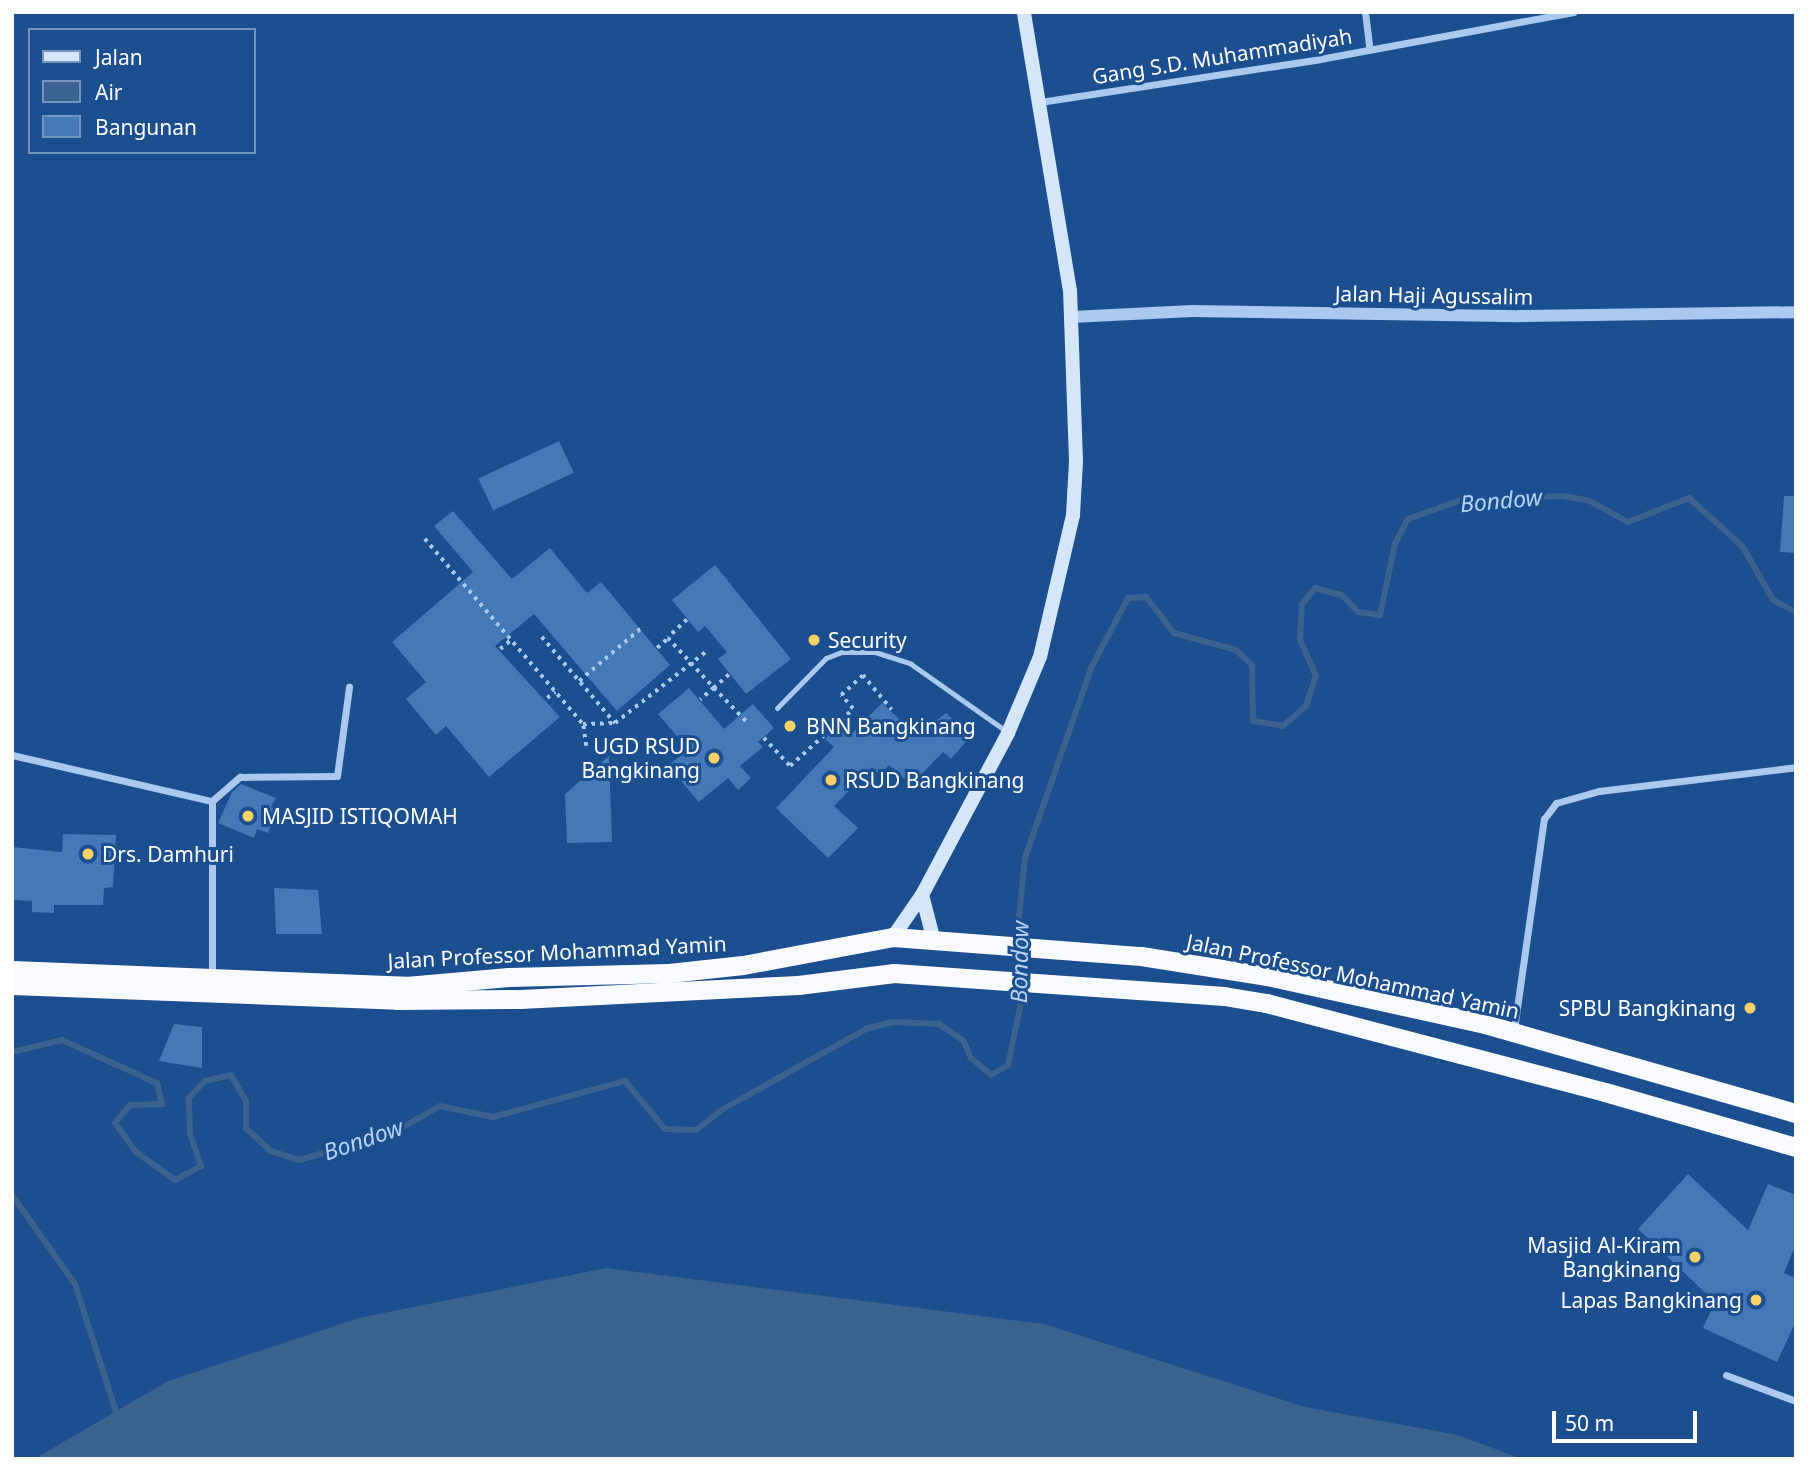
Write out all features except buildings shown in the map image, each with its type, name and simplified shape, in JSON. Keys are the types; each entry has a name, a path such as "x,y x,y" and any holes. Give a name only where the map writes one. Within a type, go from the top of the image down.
{"highway":[{"name":"Jalan Professor Mohammad Yamin","path":"12,970 212,975 406,986 509,977 669,973 743,965 893,937 979,946 1141,956 1267,976 1514,1032 1796,1113"},
{"name":"Jalan Professor Mohammad Yamin","path":"12,985 397,1000 520,999 799,985 894,974 971,977 1266,1003 1605,1092 1796,1147"},
{"path":"1605,1092 1612,1061"}],"main road":[{"path":"893,937 922,894 1008,733 1040,657 1073,515 1072,317 1024,12"},
{"path":"922,894 934,941"}],"street":[{"path":"1365,12 1370,50"},
{"name":"Gang S.D. Muhammadiyah","path":"1040,103 1370,50 1574,12"},
{"name":"Jalan Haji Agussalim","path":"1072,317 1192,311 1520,316 1796,312"},
{"path":"212,975 212,802 240,777 337,776 349,687"},
{"path":"12,755 212,802"},
{"path":"1514,1032 1544,819 1556,803 1599,791 1796,767"},
{"path":"1726,1375 1796,1401"}],"lane":[{"path":"778,708 827,658 842,652 875,652 911,663 1008,733"}],"path":[{"path":"425,539 476,602 583,724 586,746"},
{"path":"657,648 687,621"},
{"path":"579,681 641,628"},
{"path":"542,638 615,723"},
{"path":"668,638 748,723"},
{"path":"500,649 511,640"},
{"path":"583,724 615,723 708,650"},
{"path":"700,701 729,675"},
{"path":"764,738 790,766 853,709 841,695 863,675 892,710"},
{"path":"547,698 555,692"}],"water":[{"path":"606,1268 1044,1324 1305,1407 1458,1435 1522,1459 34,1459 168,1381 359,1318"}],"waterway":[{"name":"Bondow","path":"12,1052 62,1040 157,1083 162,1104 130,1105 115,1123 136,1152 175,1180 201,1166 190,1134 189,1098 205,1081 231,1075 246,1101 246,1128 271,1151 299,1160 391,1134 440,1106 493,1117 625,1081 665,1129 696,1130 723,1109 866,1029 893,1022 939,1024 963,1040 971,1058 991,1075 1008,1065 1022,998 1019,917 1025,858 1091,668 1128,598 1146,597 1174,633 1236,650 1252,665 1253,721 1283,726 1306,706 1316,676 1300,640 1302,604 1315,588 1342,595 1358,612 1380,615 1395,544 1408,519 1461,500 1563,496 1590,501 1628,522 1689,498 1743,547 1773,600 1796,612"},
{"name":"Bondow","path":"12,1195 75,1284 118,1418"}],"place":[{"name":"Security","path":"814,640"},
{"name":"BNN Bangkinang","path":"790,726"},
{"name":"UGD RSUD Bangkinang","path":"714,758"},
{"name":"RSUD Bangkinang","path":"831,780"},
{"name":"MASJID ISTIQOMAH","path":"248,816"},
{"name":"Drs. Damhuri","path":"88,854"},
{"name":"SPBU Bangkinang","path":"1750,1008"},
{"name":"Masjid Al-Kiram Bangkinang","path":"1695,1257"},
{"name":"Lapas Bangkinang","path":"1756,1300"}]}
